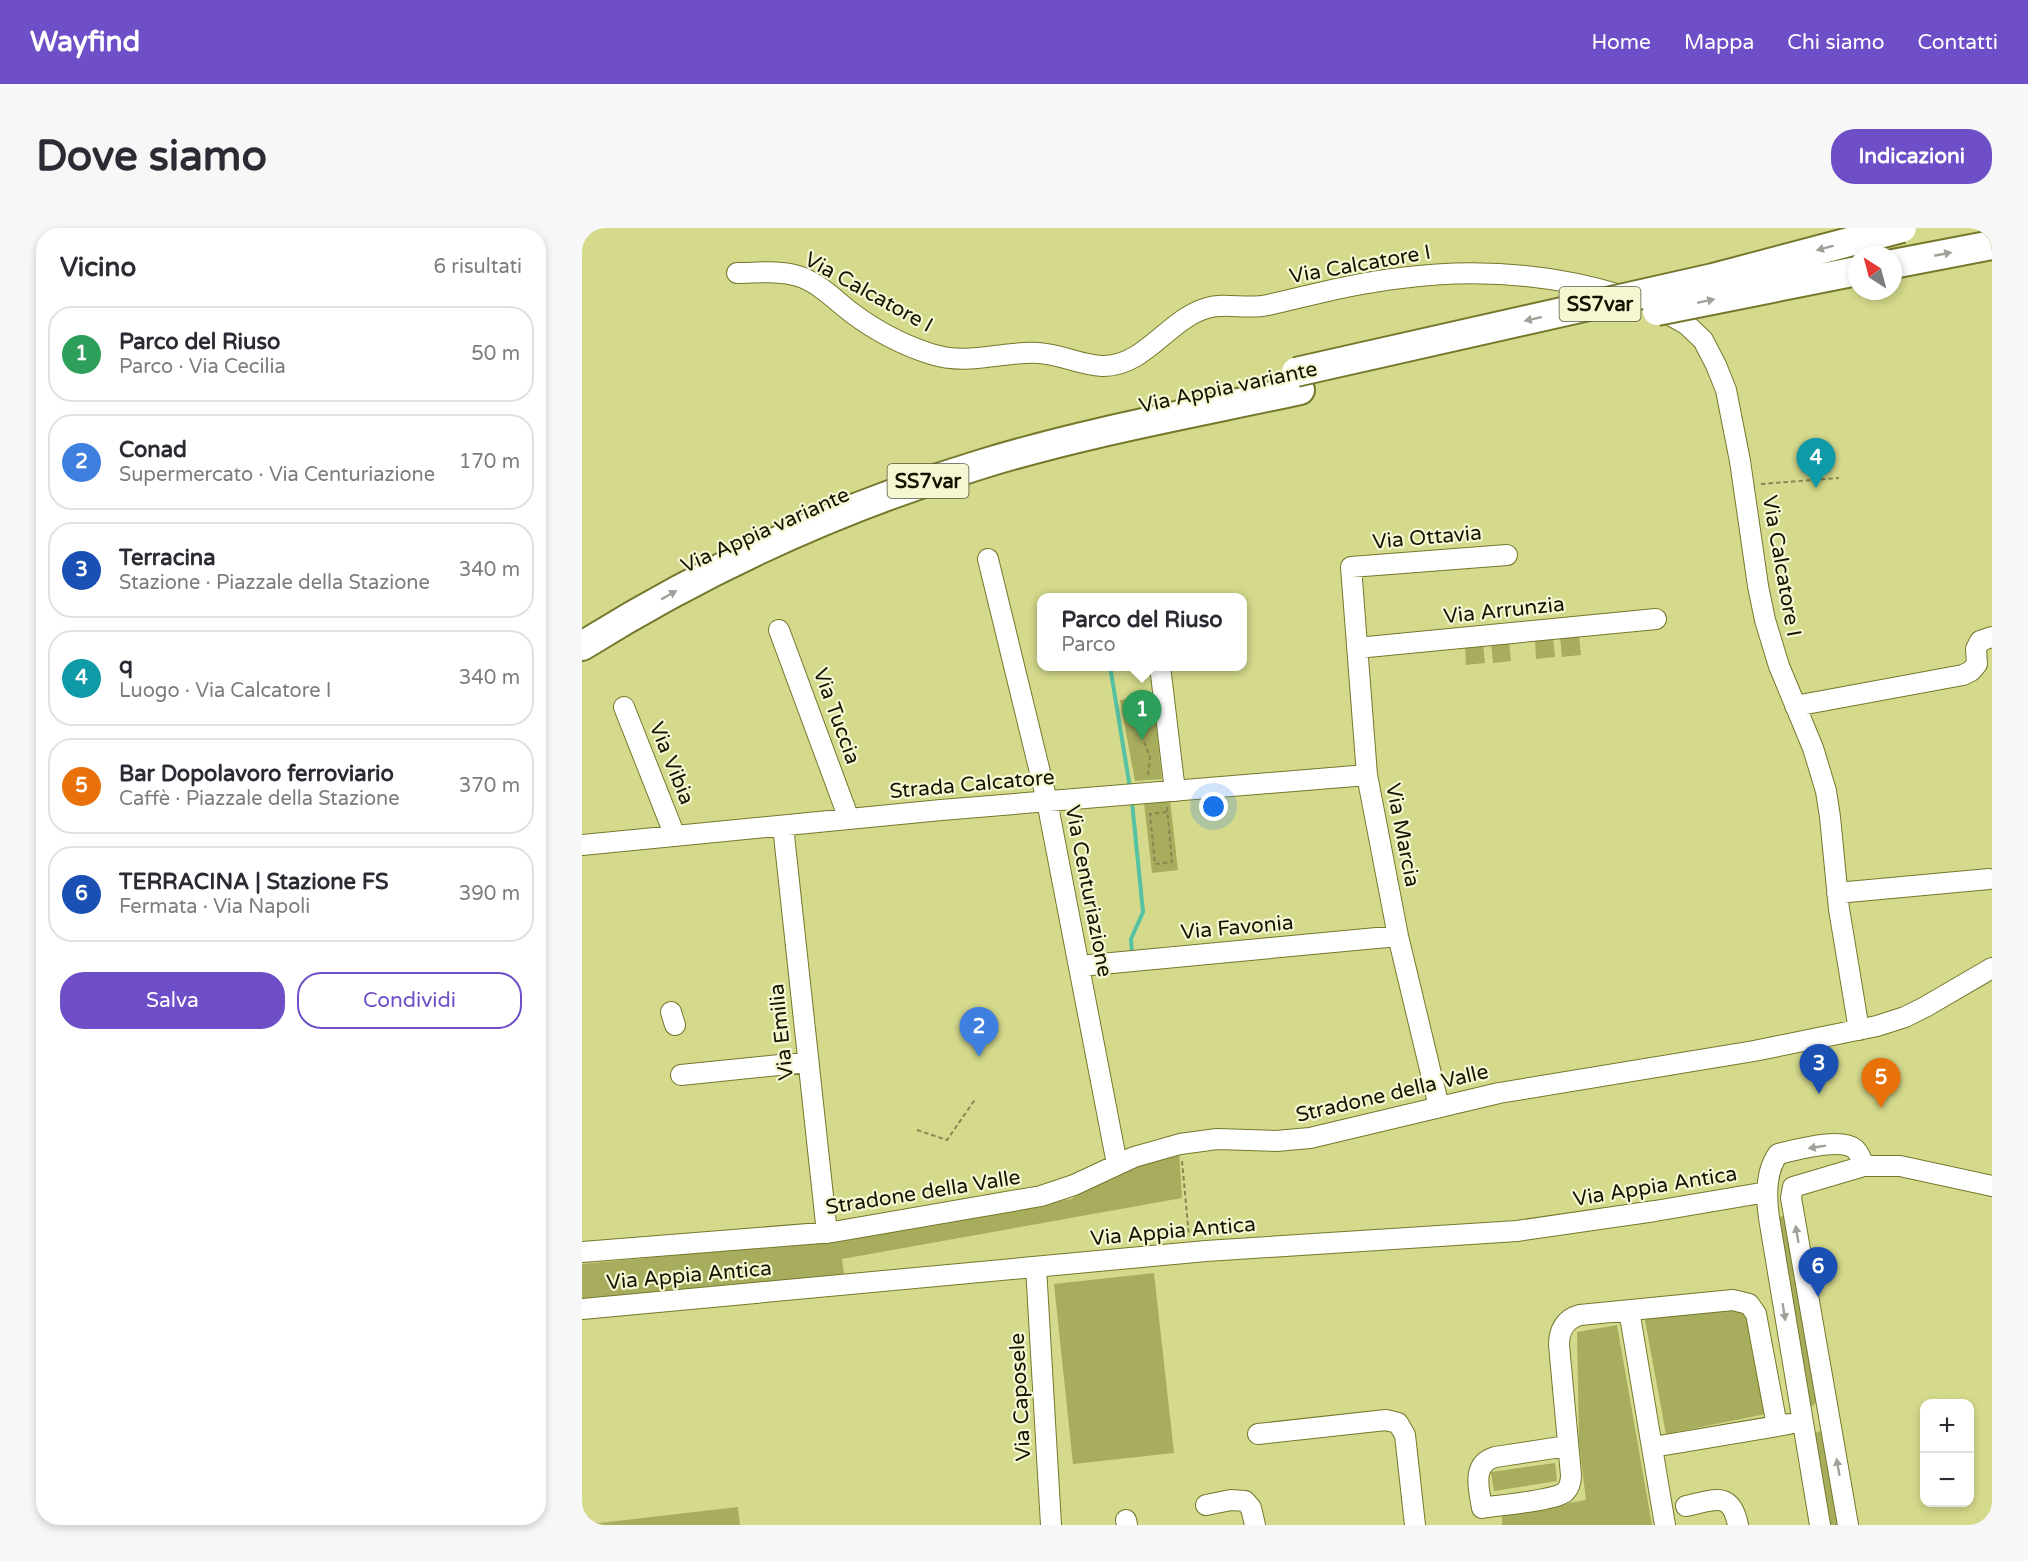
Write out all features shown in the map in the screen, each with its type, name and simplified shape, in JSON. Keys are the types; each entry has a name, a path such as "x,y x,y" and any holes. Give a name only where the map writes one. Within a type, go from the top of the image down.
{"highway":[{"name":"Via Appia variante","path":"582,646 660,600 746,555 823,520 897,492 983,464 1298,381 1702,281 1902,228"},
{"path":"1902,262 1992,245"},
{"name":"Via Appia variante","path":"582,625 658,579 727,543 795,513 875,482 1030,433 1848,273"}],"street":[{"name":"Via Calcatore I","path":"737,273 785,273 803,278 865,322 903,343 939,356 967,360 1019,353 1046,353 1103,366 1115,365 1135,357 1180,321 1209,307 1256,307 1399,278 1446,274 1489,273 1600,289 1639,301 1666,312 1686,324 1703,340 1726,390 1765,620 1779,666 1815,755 1826,791 1837,892 1859,1030"},
{"name":"Via Ottavia","path":"1351,567 1507,555"},
{"name":"Via Centuriazione","path":"988,559 1047,801 1117,1164"},
{"name":"Via Marcia","path":"1351,567 1366,775 1398,936 1439,1107"},
{"name":"Via Arrunzia","path":"1357,648 1656,619"},
{"name":"Via Tuccia","path":"779,630 849,819"},
{"path":"1795,706 1963,675 1977,664 1976,649 1980,641 1992,637"},
{"path":"1150,793 1166,714 1161,671"},
{"name":"Via Vibia","path":"624,707 675,836"},
{"name":"Strada Calcatore","path":"582,845 1047,801 1366,775"},
{"name":"Via Emilia","path":"783,826 826,1233"},
{"path":"1837,892 1989,879"},
{"name":"Via Favonia","path":"1080,966 1398,936"},
{"name":"Stradone della Valle","path":"582,1252 826,1233 1041,1196 1074,1185 1148,1152 1180,1144 1217,1139 1276,1141 1310,1138 1531,1087 1754,1051 1886,1024 1914,1012 1992,968"},
{"path":"681,1075 808,1062"},
{"path":"1820,1525 1769,1218 1767,1192 1771,1164 1778,1154 1824,1145 1853,1147 1859,1153 1864,1167"},
{"path":"1848,1525 1791,1198 1793,1187 1864,1167 1900,1166 1992,1186"},
{"name":"Via Appia Antica","path":"582,1309 1191,1252 1529,1229 1665,1210 1767,1192"},
{"name":"Via Caposele","path":"1036,1267 1051,1525"},
{"path":"1567,1446 1495,1457 1485,1461 1478,1475 1482,1516 1552,1497 1564,1492 1571,1481 1559,1345 1562,1330 1567,1322 1574,1317 1733,1300 1749,1304 1758,1319 1777,1426"},
{"path":"1629,1310 1665,1525"},
{"path":"1653,1447 1829,1418"},
{"path":"1258,1434 1386,1420 1398,1423 1405,1435 1415,1525"},
{"path":"1206,1505 1231,1500 1245,1501 1251,1508 1255,1525"},
{"path":"1686,1506 1724,1500 1729,1502 1735,1510 1738,1525"}],"path":[{"path":"1743,486 1839,478"},
{"path":"1166,714 1146,717 1138,728 1150,757 1148,772 1150,793 1167,812 1172,862 1155,864 1150,814 1167,812"},
{"path":"917,1130 947,1140 976,1098"},
{"path":"1180,1144 1191,1252"}],"green space":[{"path":"1579,635 1581,655 1562,657 1560,637"},
{"path":"1553,637 1555,657 1536,659 1535,639"},
{"path":"1509,641 1511,661 1493,663 1491,642"},
{"path":"1483,643 1485,663 1466,665 1465,645"},
{"path":"1153,696 1162,779 1135,781 1120,700"},
{"path":"1170,800 1178,870 1152,873 1144,803"},
{"path":"1179,1151 1182,1198 842,1259 844,1275 582,1299 582,1264 807,1243 1072,1199 1094,1181 1136,1164"},
{"path":"1783,1216 1816,1402 1813,1406 1808,1405 1778,1218"},
{"path":"1154,1273 1174,1453 1073,1464 1054,1284"},
{"path":"1745,1306 1766,1414 1666,1434 1644,1315"},
{"path":"1617,1325 1652,1525 1502,1525 1502,1515 1586,1500 1579,1443 1577,1332"},
{"path":"1820,1431 1823,1436 1838,1525 1828,1525 1813,1434"},
{"path":"1555,1463 1557,1481 1494,1491 1491,1472"},
{"path":"738,1507 740,1525 582,1525"}],"waterway":[{"path":"1111,671 1130,788"},
{"path":"1132,802 1143,912 1131,939 1132,954"}],"place":[{"name":"q","path":"1816,488"},
{"name":"Parco del Riuso","path":"1142,740"},
{"name":"Conad","path":"979,1057"},
{"name":"Terracina","path":"1819,1094"},
{"name":"Bar Dopolavoro ferroviario","path":"1881,1108"},
{"name":"TERRACINA | Stazione FS","path":"1818,1297"}]}
